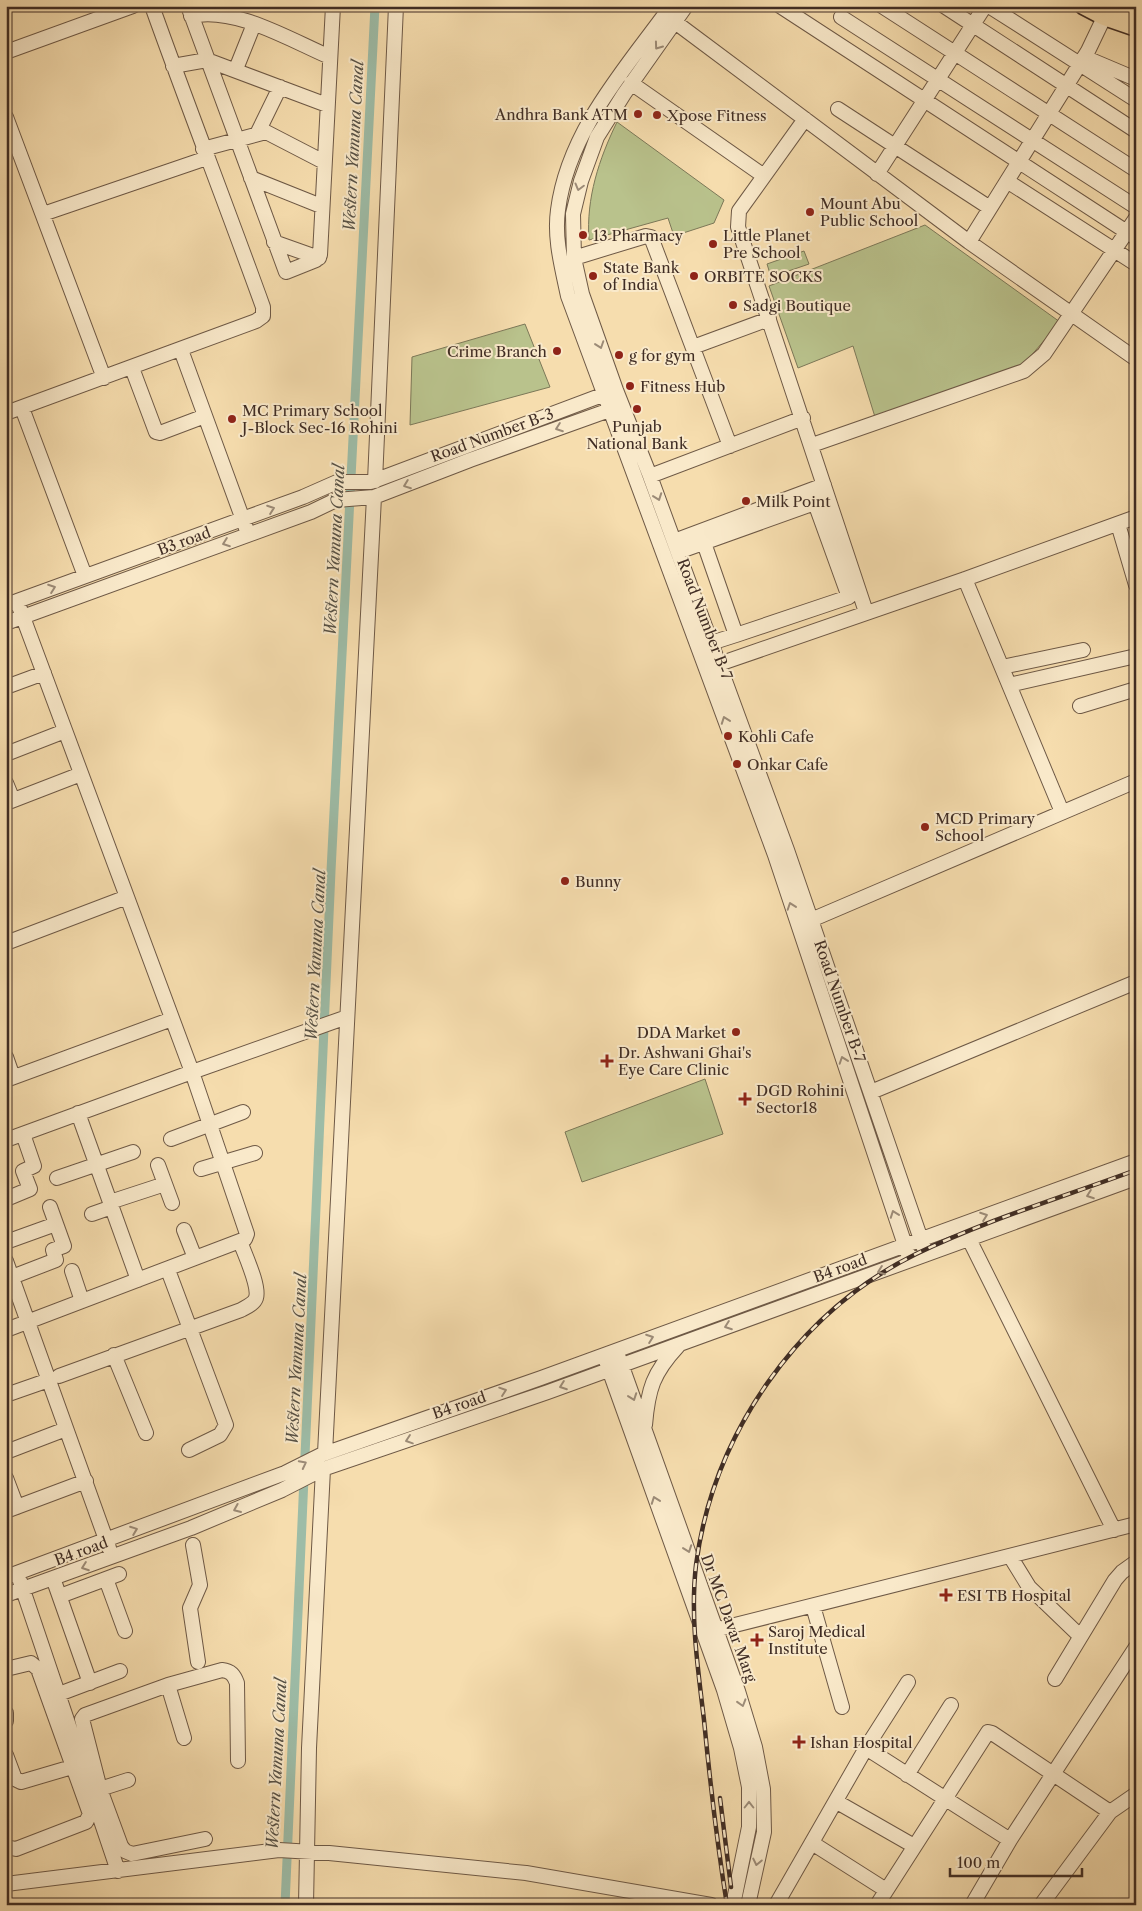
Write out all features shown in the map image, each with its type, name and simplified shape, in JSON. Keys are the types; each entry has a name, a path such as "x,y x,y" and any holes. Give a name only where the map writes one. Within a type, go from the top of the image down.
{"main road":[{"path":"1083,6 1136,16"},
{"path":"1108,10 1136,28"}],"street":[{"path":"6,52 133,6"},
{"path":"6,413 181,350 256,321 263,316 264,312 231,216 205,153 152,6"},
{"path":"319,258 332,6"},
{"path":"396,6 373,481 610,393"},
{"name":"Road Number B-7","path":"671,6 612,87 584,130 566,173 558,211 558,249 568,296 616,408 704,662 781,852 811,920 926,1254"},
{"name":"Road Number B-7","path":"610,393 582,294 574,258 573,214 581,181 597,137 686,6"},
{"path":"780,6 1131,235"},
{"path":"882,6 1136,170"},
{"path":"944,6 1136,131"},
{"path":"877,174 956,54 985,6"},
{"path":"989,6 1082,60 1136,100"},
{"path":"968,242 1082,60 1108,10"},
{"path":"319,258 286,272 190,11 242,13 254,24 330,56"},
{"path":"841,17 1136,207"},
{"path":"675,22 968,242 1136,359"},
{"path":"236,69 254,24"},
{"path":"173,66 207,60 236,69 327,105"},
{"path":"1082,60 1136,79"},
{"path":"632,83 764,176"},
{"path":"258,132 280,87"},
{"path":"838,109 990,208"},
{"path":"6,117 104,378"},
{"path":"805,119 743,205 737,218 738,227 866,612"},
{"path":"43,214 258,132 272,134 324,162"},
{"path":"251,178 321,206"},
{"path":"1007,181 1136,264"},
{"path":"812,445 1024,371 1044,354 1115,251 1131,235 1136,218"},
{"path":"574,258 646,236 651,237 730,446"},
{"path":"274,242 319,258"},
{"path":"693,347 769,319"},
{"path":"181,350 248,535"},
{"path":"132,368 156,432 160,433 205,416"},
{"path":"22,408 85,576"},
{"name":"Road Number B-7","path":"616,408 650,476 719,664 781,852 886,1193 910,1260"},
{"name":"Road Number B-3","path":"371,498 616,408"},
{"path":"650,476 803,418"},
{"name":"B3 road","path":"12,603 242,519 337,482 373,481"},
{"path":"676,546 704,543 815,503 827,491"},
{"path":"676,546 827,491"},
{"path":"323,1454 343,1019 371,498"},
{"name":"B3 road","path":"6,623 311,512 336,500 371,498"},
{"path":"711,643 793,614 849,597 815,503"},
{"path":"704,662 719,664 966,579 1136,517"},
{"path":"1118,524 1136,585"},
{"path":"704,543 736,635"},
{"path":"966,579 1062,812"},
{"path":"6,1330 168,1270 245,1239 247,1234 192,1072 44,673 23,617 12,603"},
{"path":"793,614 799,635"},
{"path":"1002,667 1084,650"},
{"path":"1009,685 1136,656"},
{"path":"6,687 44,673"},
{"path":"1080,706 1136,689"},
{"path":"6,754 65,731"},
{"path":"6,783 9,801 81,774"},
{"path":"811,920 1136,781"},
{"path":"6,943 127,897"},
{"path":"871,1092 1136,982"},
{"path":"6,1058 10,1078 172,1019"},
{"path":"6,1140 343,1019"},
{"path":"171,1139 243,1112"},
{"path":"78,1114 138,1280"},
{"path":"6,1199 30,1189 23,1171 34,1166 23,1134"},
{"path":"57,1178 133,1152"},
{"path":"200,1169 255,1153"},
{"name":"B4 road","path":"12,1575 285,1473 323,1454 611,1353 1136,1160"},
{"path":"158,1165 172,1203"},
{"name":"B4 road","path":"6,1596 191,1528 282,1490 320,1471 615,1368 1136,1178"},
{"path":"92,1214 165,1184"},
{"path":"12,1277 56,1260 53,1250 64,1246 50,1207"},
{"path":"6,1242 56,1224"},
{"path":"962,1224 1114,1530"},
{"path":"184,1230 195,1258"},
{"path":"6,1395 241,1310 252,1303 256,1297 255,1286 240,1241"},
{"path":"6,1262 28,1322 54,1378 66,1429 113,1557"},
{"path":"168,1270 226,1425 220,1435 189,1450"},
{"path":"72,1271 82,1301"},
{"path":"780,1291 785,1306"},
{"path":"644,1429 647,1397 652,1381 666,1360 680,1344"},
{"name":"Dr MC Davar Marg","path":"611,1353 615,1368 644,1429 710,1631 755,1747 763,1789 764,1832 748,1905"},
{"path":"114,1355 146,1433"},
{"path":"615,1368 710,1631 742,1748 749,1787 750,1827 733,1905"},
{"path":"6,1452 66,1429"},
{"path":"306,1905 312,1852 309,1748 320,1471"},
{"path":"6,1478 12,1509 86,1481"},
{"path":"710,1631 1136,1524"},
{"path":"193,1545 200,1585 190,1608 198,1662"},
{"path":"1010,1556 1029,1587 1080,1636"},
{"path":"1055,1679 1115,1580 1122,1572 1136,1562"},
{"path":"12,1575 23,1589 79,1760 118,1871"},
{"path":"60,1596 112,1577 125,1632"},
{"path":"53,1578 90,1683"},
{"path":"813,1606 842,1707"},
{"path":"972,1905 1010,1840 1136,1647"},
{"path":"6,1663 43,1649"},
{"path":"6,1669 27,1663 31,1663 38,1669 79,1760 100,1789 121,1846 125,1851 132,1854 205,1839"},
{"path":"6,1847 16,1849 88,1820 90,1814 79,1760 83,1716 168,1685 222,1670 229,1671 235,1676 237,1683 238,1761"},
{"path":"58,1694 120,1672"},
{"path":"776,1905 837,1802 866,1748 908,1682"},
{"path":"168,1685 184,1738"},
{"path":"907,1775 951,1705"},
{"path":"6,1713 8,1719 6,1721"},
{"path":"877,1905 988,1732 992,1732 1110,1812"},
{"path":"866,1748 1010,1840"},
{"path":"6,1755 15,1779 21,1782 79,1760"},
{"path":"100,1789 128,1780"},
{"path":"1041,1905 1110,1812 1136,1794"},
{"path":"837,1802 914,1846"},
{"path":"812,1843 886,1890"},
{"path":"7,1883 279,1850 526,1873 711,1905"}],"green space":[{"path":"617,122 724,200 714,223 674,236 668,218 589,240 590,209 595,179"},
{"path":"925,225 1060,322 1023,365 875,417 853,346 798,368 769,286"},
{"path":"804,251 809,264 771,277 767,264"},
{"path":"525,324 550,387 410,425 412,357"},
{"path":"705,1079 723,1134 582,1182 565,1132"}],"waterway":[{"name":"Western Yamuna Canal","path":"285,1905 331,871 375,6"}],"railway":[{"path":"727,1905 714,1812 697,1662 694,1584 705,1516 721,1469 742,1424 768,1382 799,1343 834,1309 873,1279 916,1254 970,1230 1136,1170"},
{"path":"720,1798 731,1887"}],"place":[{"name":"Andhra Bank ATM","path":"638,114"},
{"name":"Xpose Fitness","path":"657,115"},
{"name":"Mount Abu Public School","path":"810,212"},
{"name":"13 Pharmacy","path":"583,235"},
{"name":"Little Planet Pre School","path":"713,244"},
{"name":"State Bank of India","path":"593,276"},
{"name":"ORBITE SOCKS","path":"694,276"},
{"name":"Sadgi Boutique","path":"733,305"},
{"name":"Crime Branch","path":"557,351"},
{"name":"g for gym","path":"619,355"},
{"name":"Fitness Hub","path":"630,386"},
{"name":"Punjab National Bank","path":"637,409"},
{"name":"MC Primary School J-Block Sec-16 Rohini","path":"232,419"},
{"name":"Milk Point","path":"746,501"},
{"name":"Kohli Cafe","path":"728,736"},
{"name":"Onkar Cafe","path":"737,764"},
{"name":"MCD Primary School","path":"925,827"},
{"name":"Bunny","path":"565,881"},
{"name":"DDA Market","path":"736,1032"},
{"name":"Dr. Ashwani Ghai's Eye Care Clinic","path":"607,1061"},
{"name":"DGD Rohini Sector18","path":"745,1099"},
{"name":"ESI TB Hospital","path":"946,1595"},
{"name":"Saroj Medical Institute","path":"757,1640"},
{"name":"Ishan Hospital","path":"799,1742"}]}
